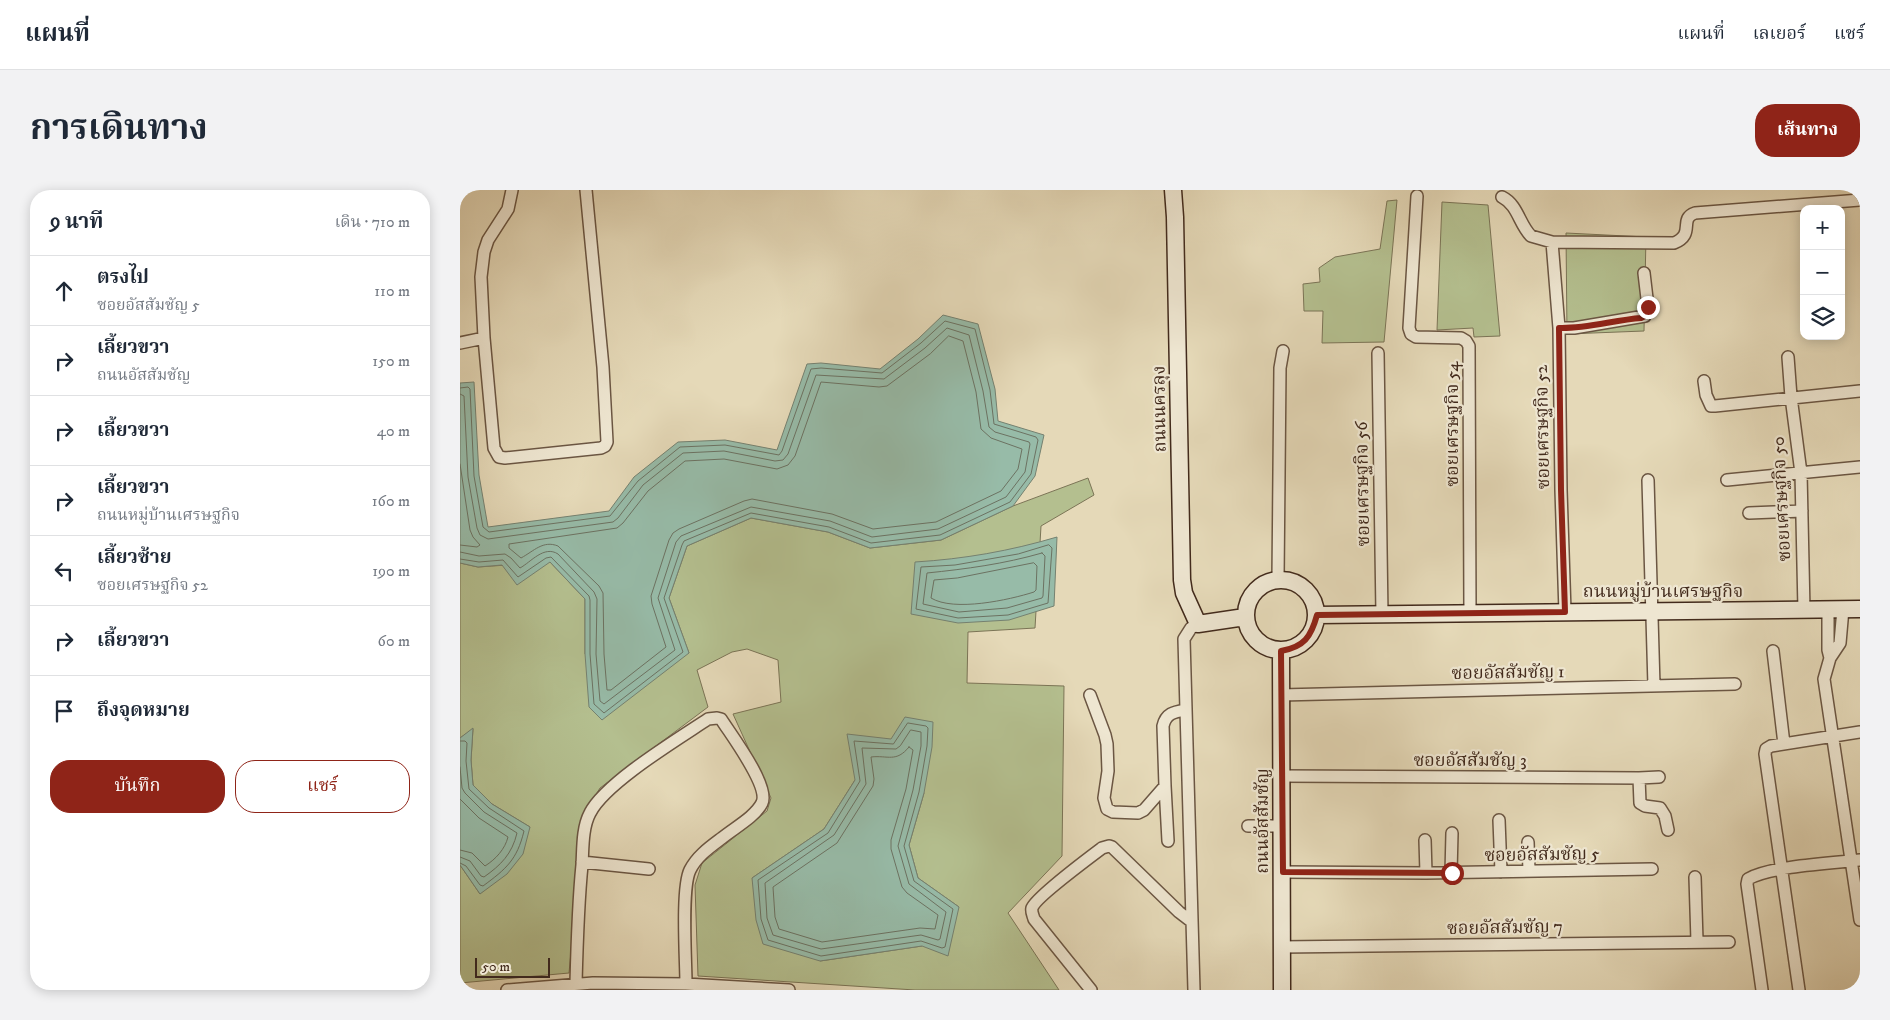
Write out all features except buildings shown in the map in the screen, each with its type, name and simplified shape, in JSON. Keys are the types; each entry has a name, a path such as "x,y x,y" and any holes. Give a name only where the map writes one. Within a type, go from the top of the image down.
{"street":[{"path":"512,190 508,209 488,240 484,252 481,291 494,448 499,457 512,458 601,448 605,446 608,438 586,190"},
{"name":"ถนนนครลุง","path":"1173,190 1182,580 1184,593 1198,624"},
{"name":"ซอยเศรษฐกิจ 54","path":"1417,196 1409,328 1411,334 1416,337 1461,338 1469,346 1470,613"},
{"path":"1502,197 1514,206 1531,236 1552,242 1674,243 1682,239 1686,233 1687,219 1695,213 1860,200"},
{"name":"ซอยเศรษฐกิจ 52","path":"1552,242 1559,328 1565,612"},
{"path":"1559,328 1574,328 1645,316 1648,307 1644,273"},
{"path":"460,344 484,338"},
{"path":"1278,579 1280,368 1283,351"},
{"name":"ซอยเศรษฐกิจ 56","path":"1378,353 1382,614"},
{"name":"ซอยเศรษฐกิจ 50","path":"1788,357 1790,397 1801,473 1804,610"},
{"path":"1704,380 1706,395 1711,406 1860,391"},
{"path":"1727,480 1860,467"},
{"path":"1648,480 1654,686"},
{"path":"1749,514 1802,510"},
{"path":"1278,579 1293,581 1306,590 1314,603 1317,615 1312,631 1304,642 1292,649 1281,651 1266,647 1255,639 1248,628 1245,617 1248,602 1255,590 1265,582 1278,579"},
{"path":"1836,609 1828,650 1830,658 1824,679 1832,736 1855,860 1860,920"},
{"name":"ถนนหมู่บ้านเศรษฐกิจ","path":"1317,615 1860,609"},
{"path":"1194,990 1184,639 1191,628 1198,624 1245,617"},
{"name":"ถนนอัสสัมชัญ","path":"1281,651 1282,990"},
{"path":"1773,651 1784,744"},
{"name":"ซอยอัสสัมชัญ 1","path":"1281,695 1736,684"},
{"path":"1090,695 1107,744 1108,771 1104,798 1108,809 1113,812 1138,813 1144,810 1165,786"},
{"path":"1168,841 1163,726 1164,719 1173,712 1186,710"},
{"path":"582,985 577,931 586,825 590,813 609,790 661,750 708,719 717,718 759,780 764,796 762,804 754,813 706,850 689,872 685,930 686,984"},
{"path":"1799,990 1765,754 1766,749 1771,746 1860,732"},
{"name":"ซอยอัสสัมชัญ 3","path":"1282,776 1659,777"},
{"path":"1638,778 1640,803 1645,806 1660,808 1665,816 1668,830"},
{"path":"1499,820 1500,872"},
{"path":"1248,826 1282,826"},
{"path":"1452,833 1452,873"},
{"path":"1425,840 1426,873"},
{"path":"1528,842 1529,871"},
{"path":"1090,990 1034,919 1031,912 1032,906 1045,894 1102,848 1112,847 1179,912 1192,922"},
{"path":"1762,990 1747,884 1748,879 1782,869 1855,860"},
{"path":"582,862 649,869"},
{"name":"ซอยอัสสัมชัญ 5","path":"1283,872 1452,873 1652,869"},
{"path":"1695,877 1697,941"},
{"name":"ซอยอัสสัมชัญ 7","path":"1282,948 1729,942"},
{"path":"507,990 582,985 686,984 789,990"}],"shaded area":[{"path":"1397,200 1384,342 1322,343 1323,311 1304,311 1303,284 1320,282 1319,268 1335,257 1380,249 1387,201"},
{"path":"1442,202 1488,205 1500,336 1474,337 1473,328 1437,330"},
{"path":"1566,233 1646,237 1644,331 1567,334"},
{"path":"1088,478 1094,495 1041,526 1035,628 968,632 967,683 1064,686 1062,856 1008,913 1059,990 915,990 698,976 695,885 702,863 767,811 771,798 733,714 781,702 778,660 747,649 732,652 697,670 708,707 600,788 584,814 569,973 460,983 460,865 480,894 530,827 492,804 473,785 471,760 473,729 460,738 460,563 478,567 550,562 585,599 585,654 689,653 669,598 687,546 751,518 828,532 870,548 941,540 1013,506","holes":["891,739 924,793 909,845 918,878 959,907 922,946 820,961 752,878 824,829 855,780"]}],"water":[{"path":"943,315 978,324 995,389 998,421 1044,435 1035,476 1013,506 941,540 870,548 828,532 751,518 687,546 669,598 689,653 602,720 589,707 585,654 585,599 550,562 517,585 502,565 478,567 460,563 460,383 474,382 479,475 488,527 609,511 634,477 678,442 725,440 777,450 807,364 821,363 880,369 918,339"},
{"path":"1057,537 1054,606 1009,620 958,623 911,614 915,562 987,554"},
{"path":"905,717 933,722 932,747 924,793 909,845 918,878 959,907 948,956 922,946 820,961 763,944 756,920 752,878 824,829 855,780 847,734 891,739"},
{"path":"473,728 471,760 473,785 492,804 530,827 523,854 507,874 480,894 460,865 460,738"}],"route":[{"path":"1452,873 1283,872 1281,651 1292,649 1304,642 1312,631 1317,615 1565,612 1559,328 1574,328 1615,320 1641,318 1645,316 1648,307"}]}
